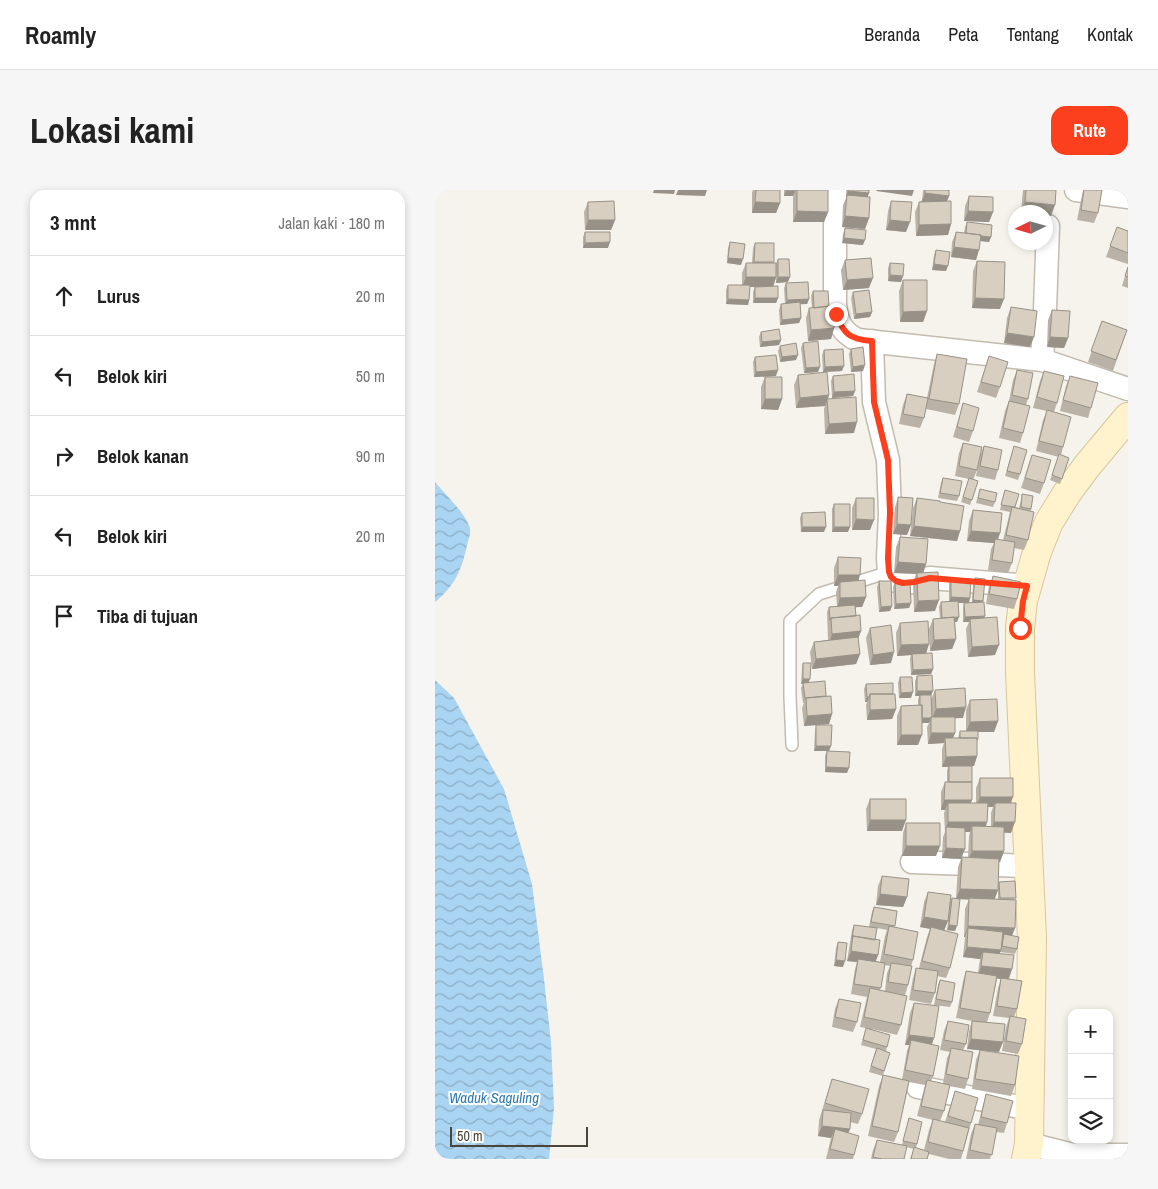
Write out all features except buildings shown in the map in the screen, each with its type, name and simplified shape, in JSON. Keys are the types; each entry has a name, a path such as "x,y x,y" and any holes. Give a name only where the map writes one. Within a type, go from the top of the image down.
{"street":[{"path":"835,190 835,305 836,314 843,330 849,336 858,340 1041,360 1128,389"},
{"path":"1076,190 1128,197"},
{"path":"1041,360 1047,250"},
{"path":"872,341 874,402 888,460 890,513 889,572 891,577 903,583 930,578 1027,586"},
{"path":"1128,417 1087,466 1049,522 1037,552 1027,586 1020,628 1020,673 1033,938 1028,1152 1073,1155 1128,1155"},
{"path":"912,862 1029,866"},
{"path":"919,1087 1030,1109"}],"lane":[{"path":"792,745 790,621 819,594 889,572"}],"water":[{"path":"435,482 465,518 470,535 457,576 448,590 435,602"},
{"name":"Waduk Saguling","path":"435,680 454,698 504,789 532,884 551,1042 554,1108 549,1159 435,1159"}],"route":[{"path":"836,314 843,330 849,336 858,340 872,341 874,402 888,460 890,513 888,558 891,577 903,583 930,578 1027,586 1020,628"}]}
